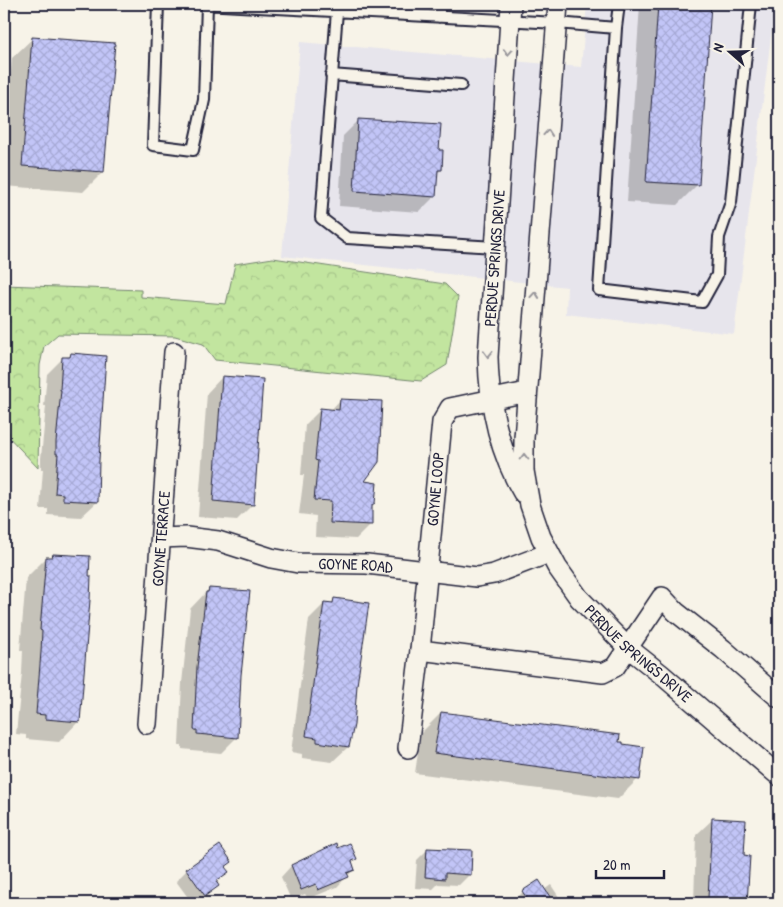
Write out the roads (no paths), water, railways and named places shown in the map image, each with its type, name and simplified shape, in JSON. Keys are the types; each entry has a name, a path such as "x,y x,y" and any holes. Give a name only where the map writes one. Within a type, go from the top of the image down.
{"street":[{"name":"PERDUE SPRINGS DRIVE","path":"558,4 524,438 524,471 530,505 541,537 549,553 580,598 627,647 779,776"},
{"name":"PERDUE SPRINGS DRIVE","path":"510,12 488,357 488,385 503,450 513,475 530,505"},
{"name":"GOYNE TERRACE","path":"147,724 174,352"},
{"name":"GOYNE LOOP","path":"408,748 420,650 442,422 450,408 527,392"},
{"name":"GOYNE ROAD","path":"160,538 186,537 218,541 271,558 298,563 367,564 477,577 494,574 549,553"},
{"path":"420,650 603,673 614,667 662,597 676,612 723,649 779,698"}],"lane":[{"path":"158,4 154,146 193,150 204,100 205,4 438,17 510,12 557,23 616,28"},
{"path":"438,17 439,4"},
{"path":"619,4 599,290 702,302 717,274 719,237 731,202 751,4"},
{"path":"337,11 321,218 347,238 495,247"},
{"path":"331,75 461,85"}]}
